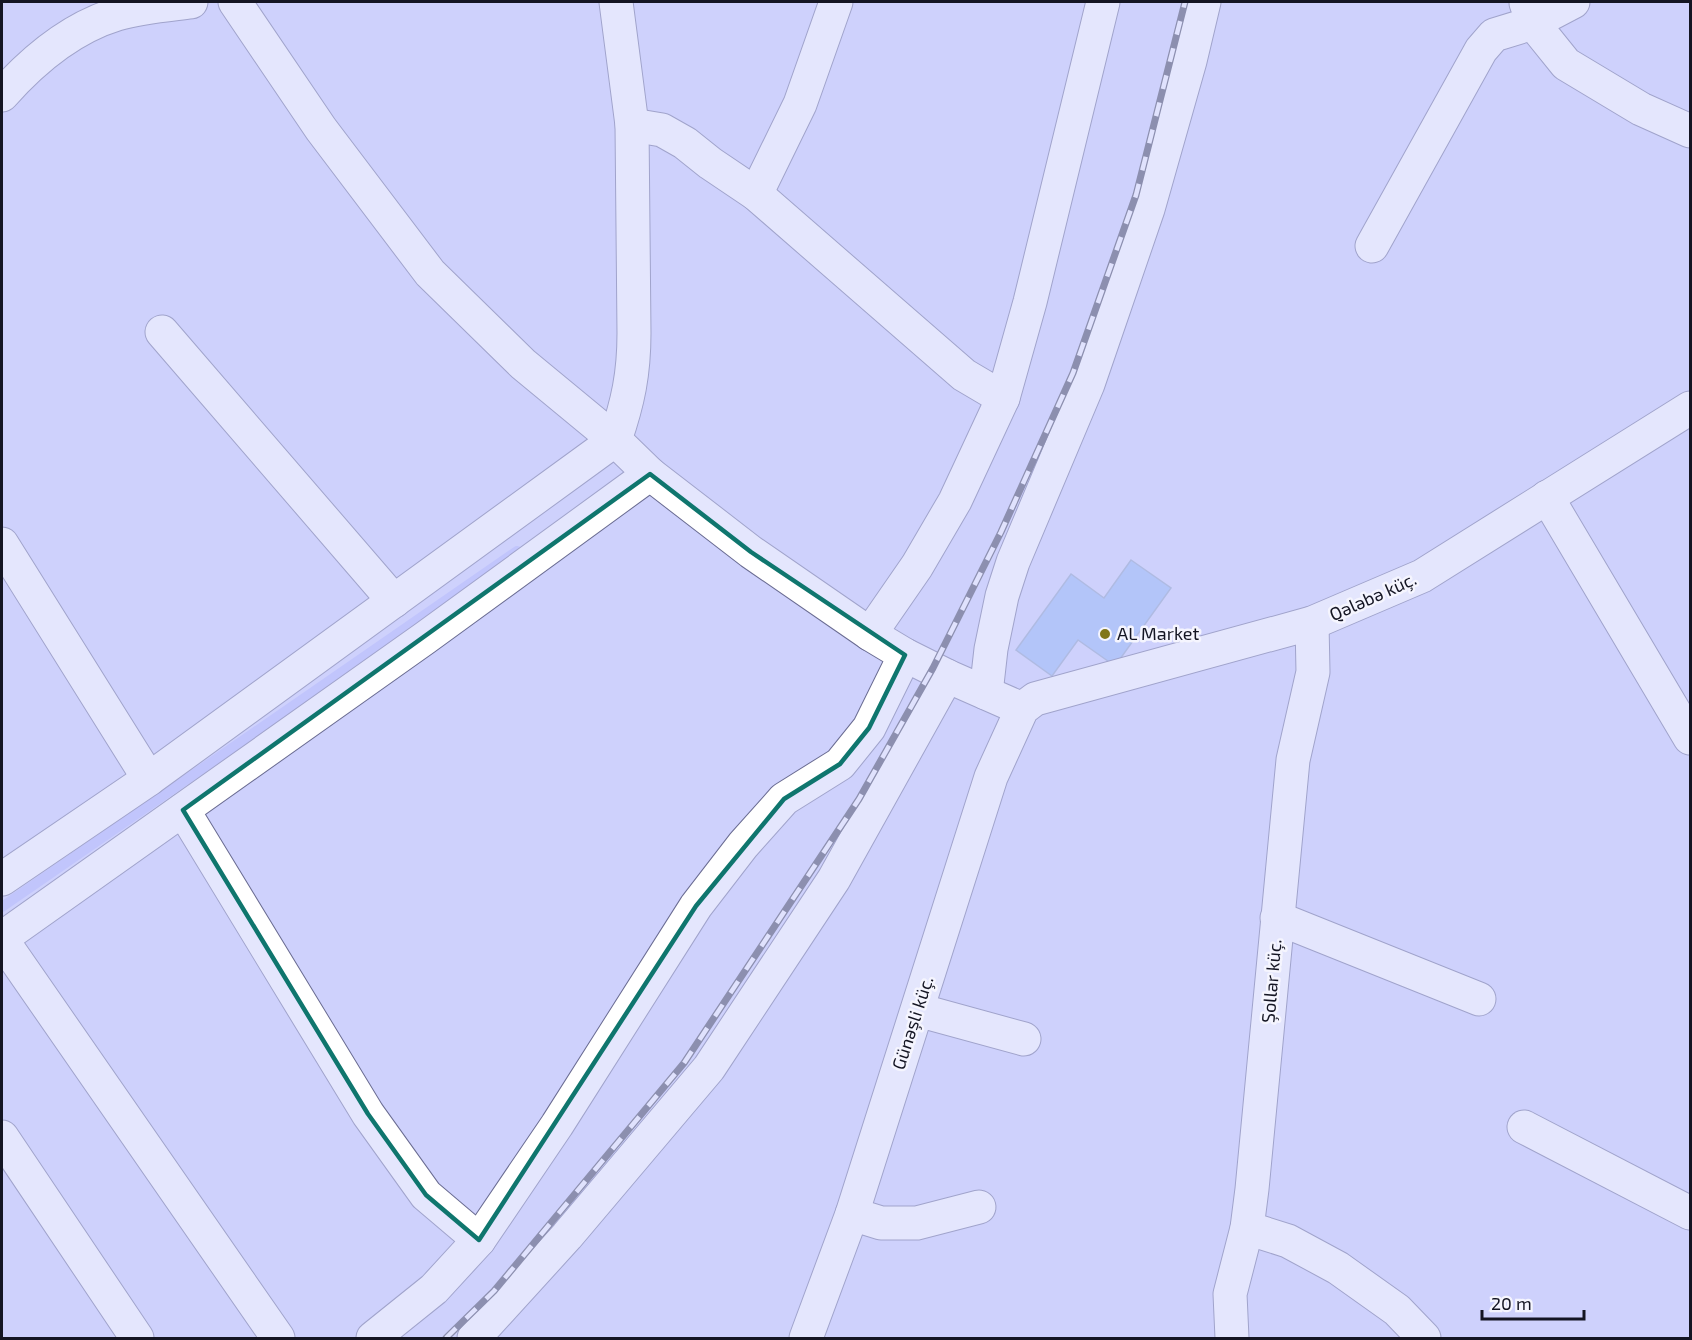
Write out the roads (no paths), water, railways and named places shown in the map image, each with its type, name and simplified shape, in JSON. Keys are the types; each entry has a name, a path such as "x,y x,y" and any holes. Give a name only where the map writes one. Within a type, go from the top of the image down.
{"street":[{"path":"2,95 22,72 73,33 118,14 191,2"},
{"path":"235,2 321,129 430,273 523,364 615,440 650,474 752,552 870,634 947,676 1022,709"},
{"path":"2,879 149,779 615,440 628,402 634,357 632,125 616,2"},
{"path":"756,194 800,104 836,2"},
{"path":"870,634 917,566 955,501 1003,398 1030,302 1103,2"},
{"path":"986,693 991,649 1002,596 1013,562 1088,384 1144,220 1190,61 1204,2"},
{"path":"1372,246 1481,50 1494,35 1530,12 1573,2"},
{"path":"1530,12 1566,64 1641,110 1690,131"},
{"path":"632,125 662,130 685,143 756,194 964,375 1003,398"},
{"path":"162,332 394,601"},
{"name":"Qələbə küç.","path":"1022,709 1035,699 1312,623 1422,576 1690,408"},
{"path":"278,1338 2,939 650,474"},
{"path":"1548,497 1690,738"},
{"path":"2,544 149,779"},
{"name":"Şollar küç.","path":"1232,1338 1230,1294 1247,1228 1252,1189 1293,760 1313,672 1312,623"},
{"path":"373,1338 434,1289 479,1240 557,1125 696,906 743,845 784,799 840,764 869,728 905,655"},
{"path":"474,1338 567,1236 709,1068 834,879 947,676"},
{"name":"Günəşli küç.","path":"806,1338 852,1214 991,777 1022,709"},
{"path":"183,810 368,1114 426,1196 479,1240"},
{"path":"1277,918 1479,999"},
{"path":"918,1010 1024,1040"},
{"path":"1524,1127 1690,1214"},
{"path":"2,1137 137,1338"},
{"path":"852,1214 881,1223 917,1223 979,1207"},
{"path":"1247,1228 1288,1241 1338,1268 1397,1310 1424,1338"}],"waterway":[{"path":"2,907 517,551"}],"railway":[{"path":"446,1338 494,1291 684,1063 859,799 933,668 1001,532 1073,373 1136,195 1185,2"}],"place":[{"name":"AL Market","path":"1105,634"}]}
